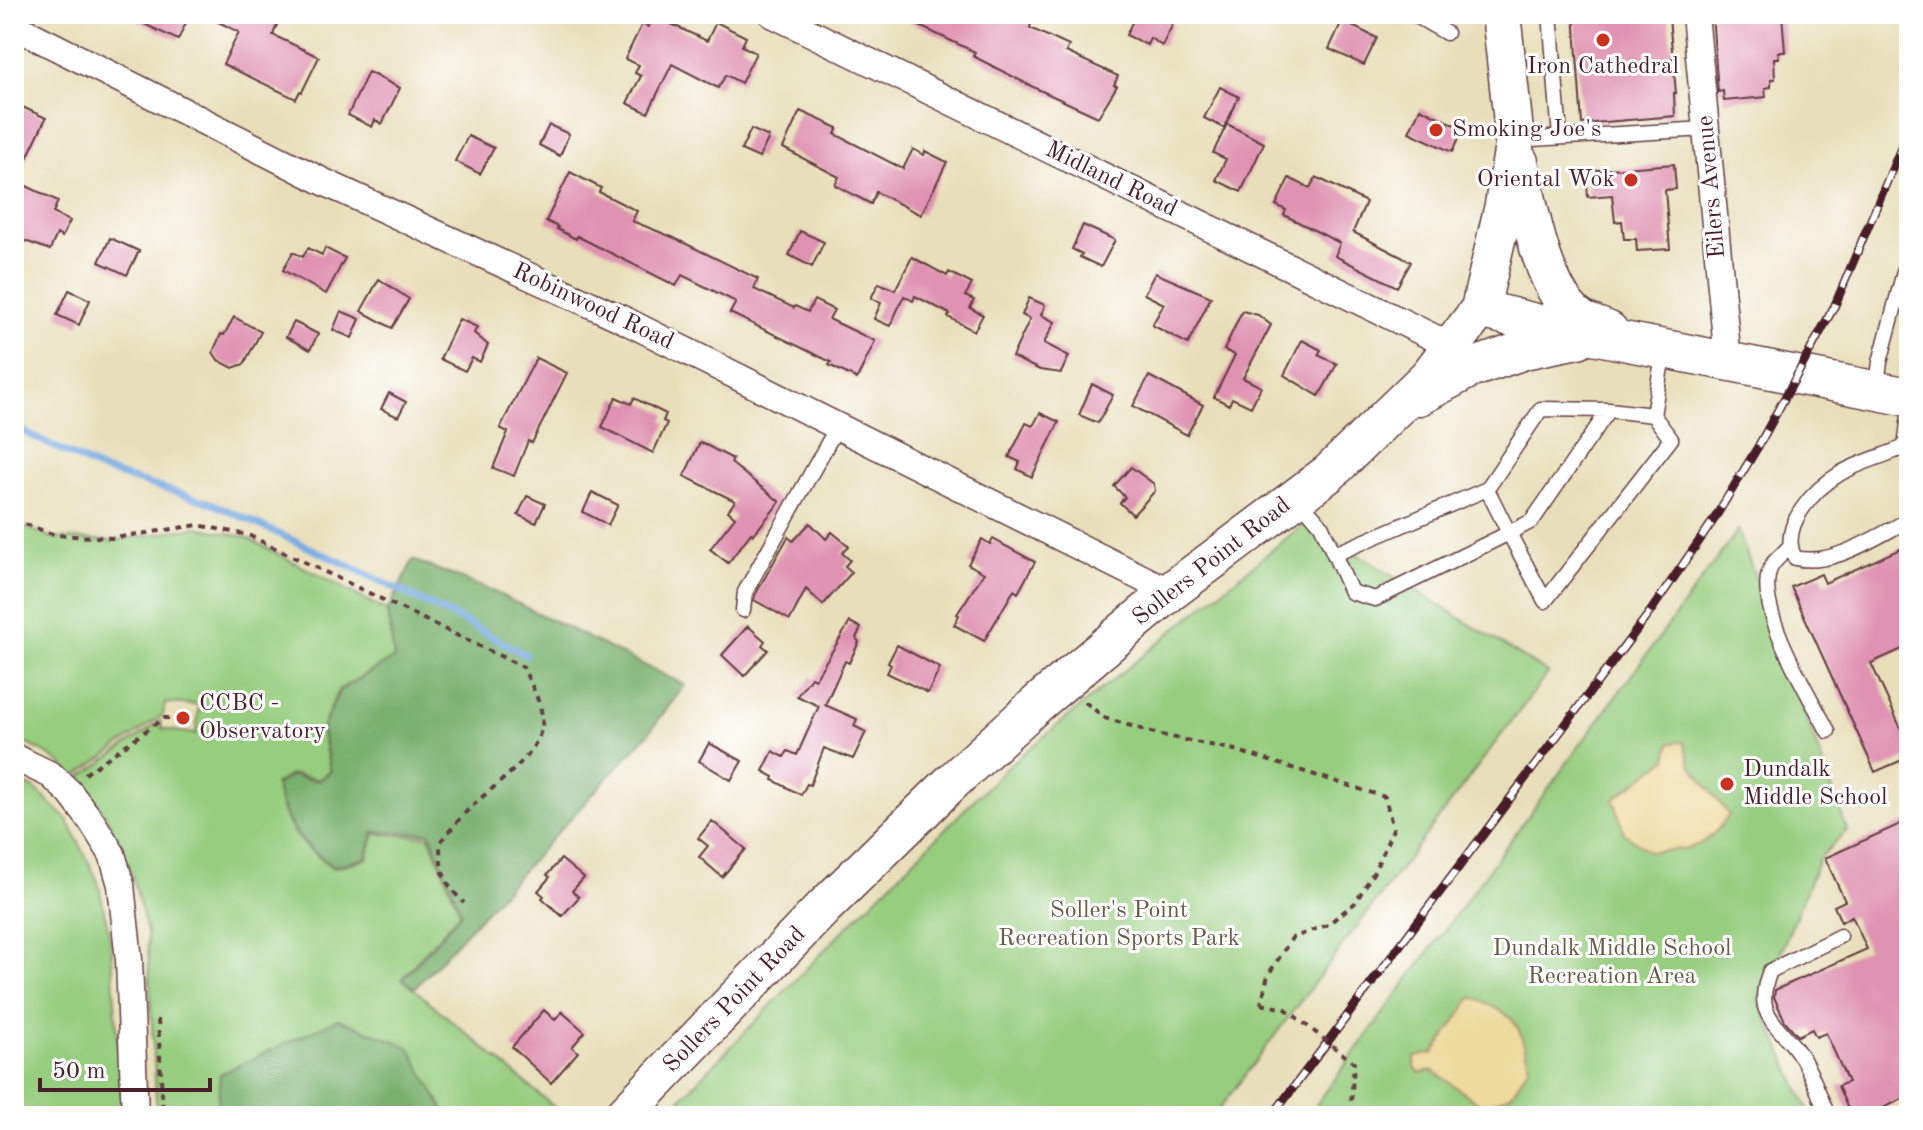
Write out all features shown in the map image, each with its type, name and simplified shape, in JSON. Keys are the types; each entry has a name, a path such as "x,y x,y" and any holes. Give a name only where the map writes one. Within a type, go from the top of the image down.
{"street":[{"name":"Midland Road","path":"772,14 1451,346"},
{"path":"1501,14 1515,140 1541,254 1559,293 1580,319 1651,346"},
{"name":"Eilers Avenue","path":"1695,14 1728,361"},
{"name":"Robinwood Road","path":"14,26 324,182 618,317 1170,592"},
{"path":"1515,140 1504,205 1480,309 1593,336 1893,393"},
{"name":"Sollers Point Road","path":"623,1116 824,907 953,781 1061,683 1170,592 1329,473 1429,376 1480,309"},
{"path":"1401,405 1469,369 1524,350 1593,336"},
{"path":"14,757 51,775 66,788 112,854 121,885 129,960 135,1116"}],"lane":[{"path":"1413,14 1446,33"},
{"path":"1550,14 1560,137"},
{"path":"1515,140 1706,129"},
{"path":"1893,393 1880,362 1909,253"},
{"path":"1487,489 1545,601 1671,439 1653,415 1651,346"},
{"path":"1335,554 1487,489 1541,409 1609,410 1653,415"},
{"path":"1297,497 1321,525 1351,592 1375,599 1532,521 1609,410"},
{"path":"1909,415 1907,450 1841,473 1816,492 1795,522 1789,547 1795,558 1812,562 1839,554 1909,520"},
{"path":"743,610 745,592 837,427"},
{"path":"1789,547 1771,566 1767,587 1768,606 1828,731"},
{"path":"1828,1116 1802,1057 1771,1021 1762,992 1770,971 1840,936"}],"path":[{"path":"14,520 55,535 114,538 198,525 248,535 523,667 536,697 542,725 533,746 506,778 469,808 440,842 440,866 448,887 464,903"},
{"path":"1061,683 1105,718 1161,735 1235,750 1385,797 1393,829 1375,870 1355,903 1327,925 1292,938 1268,975 1261,1004 1286,1009 1354,1063 1350,1116"},
{"path":"66,788 164,718 177,718"}],"green space":[{"name":"Soller's Point Recreation Sports Park","path":"1306,522 1548,673 1214,1116 664,1116 1008,766"},
{"path":"14,523 53,538 112,541 197,527 246,537 387,611 394,658 338,690 321,730 330,770 319,779 291,774 275,784 278,798 294,833 333,868 367,859 375,834 429,836 460,912 402,979 565,1116 157,1116 147,932 132,874 106,816 77,780 161,721 162,729 196,734 199,705 165,703 163,715 75,777 47,754 14,739"},
{"name":"Dundalk Middle School Recreation Area","path":"1738,530 1847,830 1819,859 1760,1003 1811,1116 1308,1116"},
{"path":"413,560 492,591 685,685 647,735 415,988 403,979 461,913 430,833 374,832 365,858 333,866 311,850 295,832 279,799 276,785 291,776 320,781 331,771 322,730 339,691 394,658 388,610"},
{"path":"14,779 35,789 67,819 98,881 111,944 123,1116 14,1116"},
{"path":"338,1019 409,1047 447,1116 217,1116 220,1074"}],"sand":[{"path":"1684,742 1691,765 1729,815 1711,836 1696,846 1650,852 1624,833 1614,799 1667,759 1670,743"},
{"path":"1472,997 1498,1009 1513,1021 1522,1039 1529,1066 1512,1094 1483,1106 1432,1070 1419,1073 1415,1067 1415,1057 1434,1053"}],"building":[{"path":"123,14 190,14 178,40"},
{"path":"202,14 281,14 273,35 319,57 302,92 296,99 223,64 239,32"},
{"path":"894,14 1011,14 1031,24 1030,28 1069,46 1066,52 1118,76 1114,85 1117,86 1098,117 973,56 975,52"},
{"path":"1136,14 1151,14 1173,24 1162,46 1150,38 1147,45 1126,35"},
{"path":"1574,14 1657,14 1657,19 1669,18 1676,93 1675,116 1582,124"},
{"path":"1712,14 1782,14 1785,52 1778,52 1779,58 1774,58 1775,79 1771,79 1771,87 1765,88 1766,97 1724,101 1723,91 1718,92"},
{"path":"1342,21 1377,38 1364,65 1329,49"},
{"path":"667,22 707,41 716,22 746,37 742,46 756,53 741,83 726,75 718,88 672,64 648,113 627,103 641,76 635,73 639,65 625,59 642,24 648,27 651,23"},
{"path":"368,72 400,88 382,124 375,120 372,127 348,115"},
{"path":"1220,87 1239,97 1224,128 1204,118"},
{"path":"14,103 46,118 16,181 58,201 53,213 70,221 62,237 57,234 50,250 14,237"},
{"name":"Smoking Joe's","path":"1420,108 1463,129 1452,152 1409,132"},
{"path":"800,111 838,128 835,134 903,169 913,149 924,155 925,151 947,162 921,215 876,192 871,204 835,185 839,177 783,148"},
{"path":"1227,124 1264,143 1241,192 1216,180 1226,159 1213,153"},
{"path":"549,125 569,134 560,156 539,145"},
{"path":"751,129 769,137 759,158 741,150"},
{"path":"468,136 494,148 480,174 455,161"},
{"path":"1674,164 1676,189 1665,190 1670,249 1637,251 1636,239 1624,239 1622,221 1615,222 1612,195 1588,197 1586,171"},
{"path":"570,172 601,188 599,192 637,211 632,221 758,279 754,289 808,312 814,300 834,310 829,319 875,341 857,379 829,365 831,362 730,313 736,302 682,275 676,286 557,229 546,221"},
{"path":"1316,177 1366,202 1353,232 1411,262 1397,287 1335,256 1340,243 1284,215 1286,210 1276,205 1289,178 1310,188"},
{"path":"1083,225 1115,240 1101,267 1080,257 1082,254 1072,249"},
{"path":"800,231 824,242 812,267 789,255"},
{"path":"110,238 139,251 127,275 99,262"},
{"path":"308,248 322,255 325,248 345,258 326,294 283,270 293,252 303,257"},
{"path":"912,257 947,276 949,272 972,284 965,296 974,300 970,308 983,315 974,331 915,296 913,301 904,296 890,326 874,319 881,303 871,298 879,283 895,290"},
{"path":"1155,273 1211,297 1188,344 1152,325 1164,304 1144,294"},
{"path":"379,279 409,299 392,328 361,311"},
{"path":"69,290 90,300 79,325 57,315"},
{"path":"1029,298 1045,305 1041,315 1055,322 1044,343 1069,356 1061,373 1040,370 1012,357 1030,319 1022,315"},
{"path":"341,311 360,319 352,338 333,330"},
{"path":"1242,311 1258,315 1271,325 1243,378 1261,387 1251,407 1232,398 1229,405 1214,397 1235,355 1224,350"},
{"path":"234,317 261,332 244,364 233,368 218,360 213,352 221,334 224,335"},
{"path":"459,319 477,327 474,333 488,345 480,362 472,358 465,371 440,359"},
{"path":"294,322 318,334 310,350 286,337"},
{"path":"1302,340 1321,350 1318,355 1337,364 1319,396 1284,375"},
{"path":"536,358 567,373 532,443 528,441 514,476 493,468 508,432 500,428"},
{"path":"1149,376 1203,405 1187,435 1133,406"},
{"path":"1092,384 1113,395 1098,423 1079,415"},
{"path":"389,393 406,402 398,417 381,409"},
{"path":"616,397 631,404 634,398 666,414 663,421 667,423 653,453 602,427"},
{"path":"1040,413 1059,422 1032,477 1017,469 1020,462 1009,457 1026,423 1033,426"},
{"path":"700,442 733,459 731,463 780,502 728,563 710,549 735,517 728,511 735,501 684,476"},
{"path":"1131,467 1154,484 1155,491 1133,515 1120,503 1125,497 1114,486"},
{"path":"592,492 618,505 608,525 583,512"},
{"path":"527,496 545,504 536,523 518,515"},
{"path":"810,523 826,539 832,532 849,546 842,553 850,560 845,566 852,572 823,605 806,589 790,620 754,600 755,595 788,537 793,541"},
{"path":"982,539 990,544 993,539 1035,562 1018,593 1014,590 984,641 954,625 957,614 984,573 968,564"},
{"path":"1909,545 1909,646 1871,663 1902,731 1909,728 1909,757 1875,772 1791,587 1821,574 1825,583"},
{"path":"850,622 861,628 856,638 859,642 849,663 845,661 825,705 857,719 854,726 866,732 853,759 824,748 810,785 807,784 801,795 763,771 773,751 784,757 788,751 797,755 819,706 797,696 811,677 815,679"},
{"path":"748,626 765,641 762,645 768,650 744,676 722,655"},
{"path":"897,645 940,668 928,693 887,673 891,665 888,663"},
{"path":"709,743 742,761 731,780 699,761"},
{"path":"1909,820 1909,891 1901,894 1909,912 1909,1096 1866,1116 1851,1116 1838,1086 1848,1082 1826,1033 1816,1037 1812,1029 1798,1036 1785,1021 1774,997 1775,990 1867,949 1852,916 1841,922 1834,906 1845,901 1825,858"},
{"path":"712,821 746,849 722,877 699,857 708,846 698,838"},
{"path":"561,859 584,878 572,891 579,897 562,916 538,891"},
{"path":"544,1010 555,1020 562,1012 585,1032 572,1047 578,1052 551,1083 512,1047"}],"waterway":[{"path":"14,427 102,470 211,503 343,563 526,655"}],"railway":[{"path":"1272,1116 1650,612 1713,521 1759,445 1835,305 1909,129"}],"place":[{"name":"Iron Cathedral","path":"1603,40"},
{"name":"Smoking Joe's","path":"1436,130"},
{"name":"Oriental Wok","path":"1631,180"},
{"name":"CCBC - Observatory","path":"183,718"},
{"name":"Dundalk Middle School","path":"1727,784"}]}
